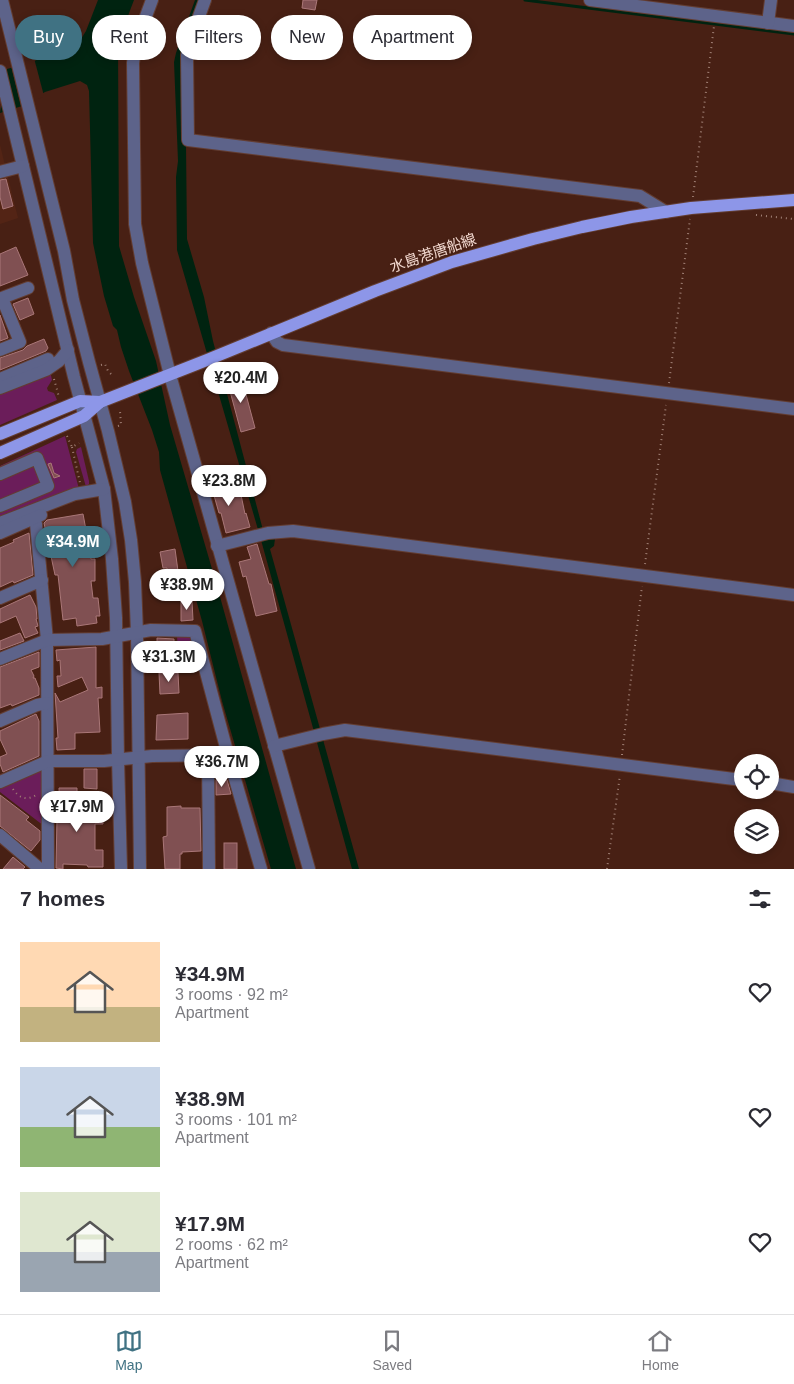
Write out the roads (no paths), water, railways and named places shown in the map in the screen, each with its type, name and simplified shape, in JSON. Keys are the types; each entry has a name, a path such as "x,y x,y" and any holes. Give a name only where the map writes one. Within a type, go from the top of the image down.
{"main road":[{"name":"水島港唐船線","path":"0,453 84,416 100,402 126,391 411,277 491,250 582,227 666,212 691,208 794,200"},
{"name":"水島港唐船線","path":"0,434 80,401 100,402"}],"street":[{"path":"2,0 64,251 90,370 125,502 135,582 140,869"},
{"path":"152,0 136,43 133,63 135,224 166,376 218,546 308,869"},
{"path":"205,0 187,55 188,140 640,196 666,212"},
{"path":"590,0 660,5 794,26"},
{"path":"768,22 771,0"},
{"path":"0,71 80,401 104,489 115,586 121,869"},
{"path":"0,172 23,166"},
{"path":"0,350 20,342 1,299 28,288"},
{"path":"271,333 277,342 283,345 794,408"},
{"path":"0,388 46,370 59,361 68,350"},
{"path":"0,379 48,359"},
{"path":"0,474 37,458 48,486 0,506"},
{"path":"0,533 75,494 104,489"},
{"path":"0,523 22,514 33,515 71,502 82,494"},
{"path":"33,515 36,524 47,640 48,761 41,793 48,869"},
{"path":"218,546 264,534 293,530 794,595"},
{"path":"0,596 41,579"},
{"path":"0,659 47,640 102,639 151,630 195,631 261,869"},
{"path":"0,721 37,705 47,703"},
{"path":"274,746 345,730 734,779"},
{"path":"0,782 48,761 228,754"},
{"path":"208,755 209,869"},
{"path":"779,784 794,786"},
{"path":"0,835 40,869"}],"waterway":[{"path":"525,0 794,34"}]}
